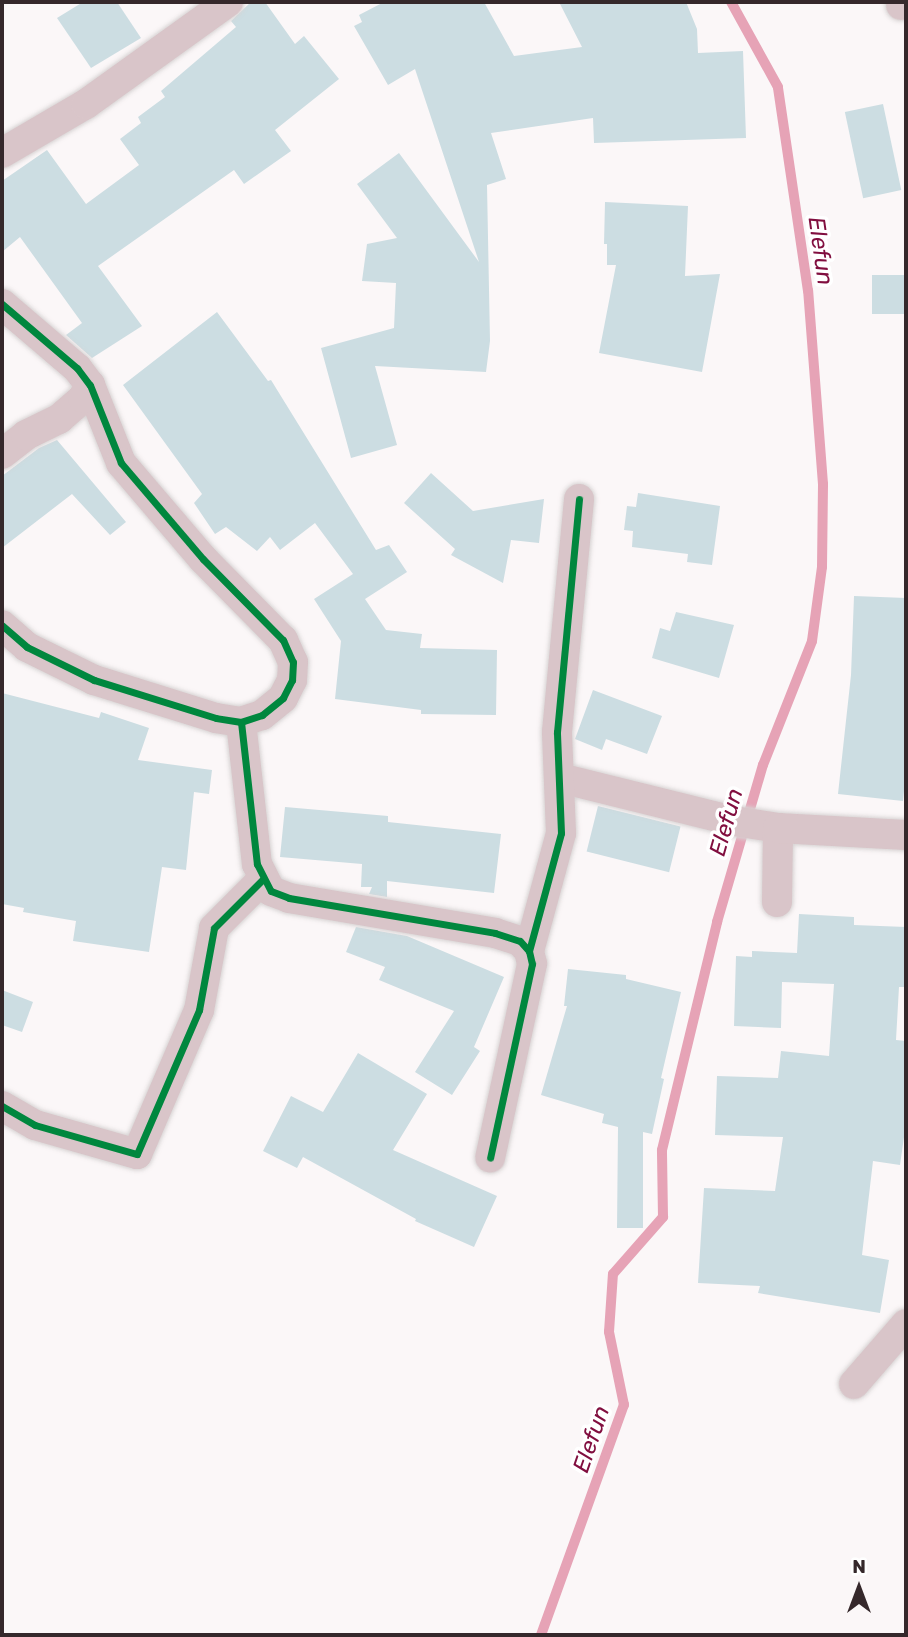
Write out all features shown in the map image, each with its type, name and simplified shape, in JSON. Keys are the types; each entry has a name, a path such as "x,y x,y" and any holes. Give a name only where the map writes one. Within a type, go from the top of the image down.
{"street":[{"path":"2,153 86,104 228,2"},
{"path":"2,304 77,368 90,385 121,463 203,559 282,640 293,662 292,680 282,698 262,715 241,722 216,718 94,680 27,646 2,625"},
{"path":"2,454 26,435 58,418 83,398 90,385"},
{"path":"490,1158 532,964 529,951 561,833 557,732 579,499"},
{"path":"241,722 257,864 271,891 289,898 495,933 520,941 529,951"},
{"path":"560,778 757,824 906,835"},
{"path":"757,824 777,902"},
{"path":"2,1106 35,1125 137,1154 199,1010 214,928 263,879"},
{"path":"854,1384 906,1324"}],"building":[{"path":"83,2 117,2 141,38 91,68 57,18"},
{"path":"251,2 265,2 295,44 304,36 339,79 275,130 291,151 244,184 234,170 98,266 142,326 92,358 66,335 82,323 20,237 2,252 2,181 47,150 86,204 139,165 120,139 141,123 138,117 165,97 161,91 236,27 231,21"},
{"path":"384,2 484,2 514,56 582,47 559,2 686,2 697,29 698,53 743,51 746,138 594,143 593,118 491,133 506,179 487,185 490,341 486,372 375,366 397,445 351,458 321,348 394,328 396,283 362,281 367,244 397,238 357,184 399,153 479,262 415,69 388,85 354,26 362,22 359,15"},
{"path":"883,104 901,190 863,198 845,112"},
{"path":"605,202 688,206 685,276 720,274 702,372 599,353 616,265 607,265 607,244 604,244"},
{"path":"872,275 906,275 906,314 872,314"},
{"path":"217,312 268,381 271,380 376,550 389,545 407,572 365,599 386,630 422,634 420,648 497,650 496,715 421,714 421,710 335,699 341,641 314,599 353,574 315,523 280,550 270,537 257,551 226,527 215,534 194,503 202,494 123,385"},
{"path":"57,440 126,522 110,535 72,494 2,548 2,476 39,448"},
{"path":"431,473 473,511 544,499 539,543 511,540 503,583 451,555 455,549 404,503"},
{"path":"638,493 720,506 712,565 687,562 688,554 632,547 633,531 624,530 627,506 636,507"},
{"path":"854,596 906,598 906,771 903,801 838,794 851,675"},
{"path":"676,612 734,625 719,678 652,658 660,628 670,631"},
{"path":"593,690 662,716 647,754 606,739 602,750 575,739"},
{"path":"2,693 99,718 101,712 149,728 138,760 212,770 209,794 194,792 186,870 162,867 149,952 73,941 76,921 23,912 24,908 2,904"},
{"path":"598,806 680,827 669,872 587,852"},
{"path":"285,807 388,816 388,822 501,834 494,893 387,881 387,897 369,894 372,887 361,887 362,864 280,857"},
{"path":"799,914 854,917 854,925 906,927 906,987 899,987 896,1040 906,1041 906,1123 900,1165 873,1161 862,1255 889,1260 880,1313 758,1293 760,1286 698,1283 704,1188 775,1191 783,1137 715,1135 717,1076 778,1078 781,1051 829,1056 834,984 782,982 781,1028 734,1026 736,956 752,957 752,951 797,953"},
{"path":"356,927 407,936 504,977 474,1047 480,1051 452,1095 415,1072 454,1011 379,980 385,967 346,952"},
{"path":"568,969 626,975 626,979 681,992 661,1078 664,1079 652,1134 643,1132 643,1228 617,1228 618,1127 602,1123 604,1114 541,1095 567,1006 564,1006"},
{"path":"2,990 33,1002 22,1032 2,1025"},
{"path":"358,1053 427,1094 393,1150 497,1196 474,1247 415,1221 416,1219 303,1157 297,1168 263,1151 291,1096 323,1112"}],"waterway":[{"name":"Elefun","path":"541,1635 624,1405 609,1332 613,1274 663,1217 662,1150 717,922 763,765 812,641 822,567 823,484 808,291 778,87 731,2"}],"cycle path":[{"path":"2,304 77,368 90,385 121,463 203,559 283,640 293,662 292,680 283,698 262,715 241,722 216,718 94,680 27,647 2,625"},
{"path":"529,951 561,833 557,732 579,499"},
{"path":"241,722 257,864 271,891 289,898 495,933 520,941 529,951 532,964 490,1158"},
{"path":"2,1106 35,1125 137,1154 199,1010 214,928 263,879"}]}
